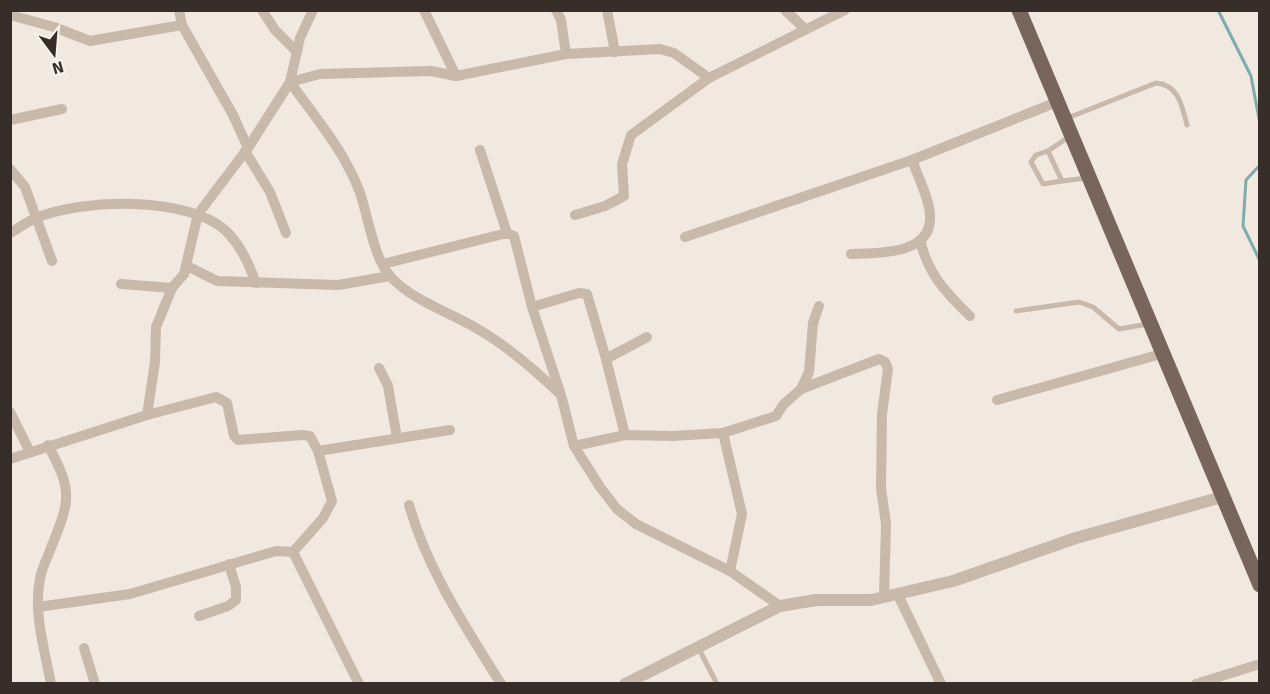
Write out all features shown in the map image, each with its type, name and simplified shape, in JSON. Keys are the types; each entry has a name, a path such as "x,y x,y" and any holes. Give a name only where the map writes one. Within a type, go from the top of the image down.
{"main road":[{"path":"1019,10 1148,324 1260,585"}],"street":[{"path":"179,10 182,25 233,115 246,150 270,192 286,233"},
{"path":"262,10 275,30 296,51"},
{"path":"147,415 155,362 156,327 172,288 184,274 187,266 198,214 246,150 290,82 296,51 313,10"},
{"path":"424,10 456,76"},
{"path":"556,10 563,28 567,54"},
{"path":"607,10 615,52"},
{"path":"785,10 804,28"},
{"path":"574,215 605,206 624,196 622,164 630,135 709,78 804,28 844,10"},
{"path":"10,15 90,41 182,25"},
{"path":"290,82 320,74 420,71 456,76 567,54 660,49 674,53 709,78"},
{"path":"290,82 340,149 359,190 383,264 390,276 413,293 479,329 533,367 561,395"},
{"path":"685,237 912,160 1057,102"},
{"path":"10,120 62,109"},
{"path":"480,150 507,233"},
{"path":"851,254 885,252 920,240 929,227 930,213 912,160"},
{"path":"10,169 25,187 52,261"},
{"path":"10,233 35,218 92,205 153,205 198,214 228,233 246,257 256,283"},
{"path":"383,264 507,233 514,236 532,307 561,395 574,446 617,509 650,532 730,571 780,606"},
{"path":"920,240 928,267 943,291 970,316"},
{"path":"187,266 217,281 256,283 338,285 390,276"},
{"path":"121,284 172,288"},
{"path":"532,307 579,294 587,294 625,435"},
{"path":"801,389 808,372 813,323 819,306"},
{"path":"606,359 647,337"},
{"path":"997,400 1161,354"},
{"path":"574,446 625,435 672,436 723,433 776,416 783,405 801,389 879,359 885,362 888,369 882,414 881,488 886,524 884,597"},
{"path":"379,368 388,386 397,438"},
{"path":"10,459 147,415 216,397 227,403 234,436 238,440 310,436 318,451 332,501 323,518 292,552"},
{"path":"10,412 30,452"},
{"path":"318,451 450,430"},
{"path":"723,433 742,514 730,571"},
{"path":"48,445 60,468 68,493 66,509 40,579 38,607 51,684"},
{"path":"625,684 642,680 698,647 780,606 816,600 898,595 993,569 1076,538 1222,497"},
{"path":"409,506 418,537 436,578 501,684"},
{"path":"38,607 130,594 276,551 292,552"},
{"path":"292,552 359,684"},
{"path":"199,616 228,606 236,600 236,587 229,564"},
{"path":"898,595 941,684"},
{"path":"84,648 95,684"},
{"path":"1196,684 1260,664"}],"lane":[{"path":"1064,119 1156,83 1163,84 1176,92 1188,125"},
{"path":"1071,136 1048,151 1036,155 1031,162 1043,184 1088,178"},
{"path":"1048,151 1062,181"},
{"path":"1016,311 1079,302 1093,307 1119,329 1148,324"},
{"path":"698,647 717,684"}],"waterway":[{"path":"1218,10 1251,76 1260,124"},
{"path":"1260,165 1246,180 1243,226 1260,261"}]}
